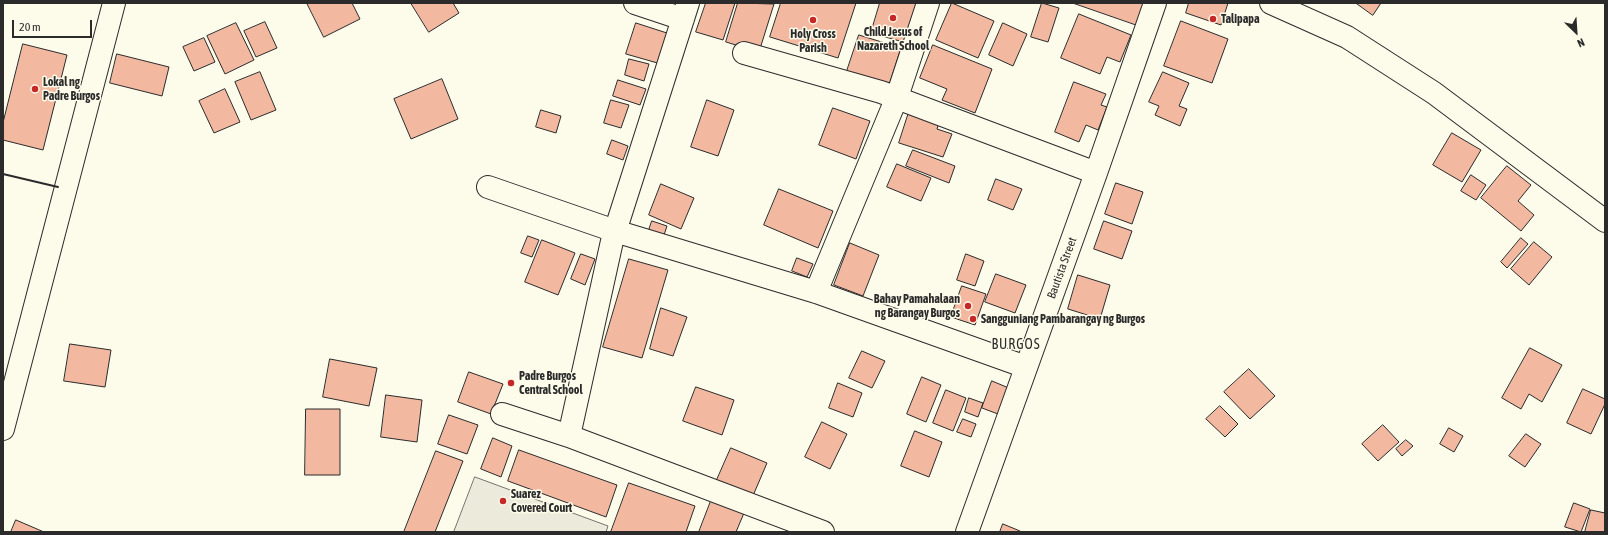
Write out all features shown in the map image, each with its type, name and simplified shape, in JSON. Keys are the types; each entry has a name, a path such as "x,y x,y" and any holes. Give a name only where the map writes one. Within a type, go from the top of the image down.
{"street":[{"path":"3,429 114,3"},
{"path":"569,436 615,231 685,11 635,3"},
{"path":"816,292 897,97 928,3"},
{"name":"Bautista Street","path":"967,532 1096,173 1155,3"},
{"path":"1271,3 1347,37 1434,93 1605,221"},
{"path":"744,53 897,97 1096,173"},
{"path":"488,186 615,231 816,292 1026,367"},
{"path":"502,414 569,436 823,532"}],"shaded area":[{"name":"Suarez Covered Court","path":"475,477 608,526 606,532 454,532"}],"building":[{"path":"307,3 352,3 360,19 324,37"},
{"path":"411,3 453,3 459,13 429,32"},
{"path":"706,3 735,3 723,40 696,32"},
{"path":"738,3 774,4 759,52 726,42"},
{"name":"Holy Cross Parish","path":"781,3 856,3 838,58 770,37"},
{"name":"Child Jesus of Nazareth School","path":"880,3 919,3 907,43 871,33"},
{"path":"952,3 994,21 978,58 936,40"},
{"path":"1042,3 1059,8 1048,42 1031,37"},
{"path":"1073,3 1147,3 1140,26"},
{"name":"Talipapa","path":"1189,3 1228,3 1221,25 1186,13"},
{"path":"1356,3 1381,3 1373,15"},
{"path":"1079,14 1131,35 1120,62 1107,57 1100,74 1061,58"},
{"path":"1181,21 1228,39 1212,83 1164,66"},
{"path":"265,22 277,48 256,57 244,31"},
{"path":"236,23 254,60 225,74 207,36"},
{"path":"636,23 670,34 661,64 626,54"},
{"path":"1003,23 1027,34 1013,66 989,55"},
{"path":"859,35 901,48 889,85 847,71"},
{"path":"204,38 215,62 194,71 183,47"},
{"name":"Lokal ng Padre Burgos","path":"23,44 67,55 43,150 3,140 3,123"},
{"path":"933,45 992,69 975,113 942,100 947,89 920,78"},
{"path":"117,54 169,67 162,96 110,83"},
{"path":"629,59 649,64 644,81 625,75"},
{"path":"260,72 276,110 251,120 235,82"},
{"path":"1163,72 1189,83 1179,106 1187,109 1180,126 1155,115 1159,106 1149,102"},
{"path":"442,79 458,119 411,139 394,99"},
{"path":"618,80 646,89 640,105 613,96"},
{"path":"1074,82 1106,94 1101,105 1107,107 1098,130 1086,125 1079,142 1055,132"},
{"path":"225,89 240,122 214,133 199,101"},
{"path":"611,100 629,105 621,128 604,123"},
{"path":"707,100 734,110 718,156 691,147"},
{"path":"833,108 870,121 856,159 819,145"},
{"path":"541,110 561,116 556,133 536,127"},
{"path":"909,112 939,123 937,129 952,134 943,157 899,143"},
{"path":"1452,133 1481,150 1462,182 1433,165"},
{"path":"612,140 628,146 623,160 607,154"},
{"path":"913,150 955,166 949,183 906,166"},
{"path":"897,164 931,178 921,201 887,187"},
{"path":"1507,166 1531,185 1518,201 1534,215 1521,231 1481,198"},
{"path":"1471,175 1486,185 1476,200 1461,191"},
{"path":"996,179 1022,189 1013,210 988,200"},
{"path":"1116,183 1143,192 1132,224 1105,214"},
{"path":"661,184 694,198 681,229 649,215"},
{"path":"779,189 833,211 818,248 764,225"},
{"path":"652,221 667,226 662,241 647,236"},
{"path":"1104,221 1132,231 1122,259 1094,249"},
{"path":"528,236 539,240 532,257 521,253"},
{"path":"1521,238 1528,244 1507,268 1501,262"},
{"path":"542,240 575,253 558,295 525,282"},
{"path":"1534,242 1552,257 1529,285 1511,269"},
{"path":"850,243 879,255 863,296 834,285"},
{"path":"581,254 595,259 585,285 571,279"},
{"path":"966,254 984,261 975,286 957,280"},
{"path":"797,258 813,264 807,277 792,271"},
{"path":"629,259 668,270 642,358 603,347"},
{"path":"996,274 1026,285 1015,313 985,302"},
{"path":"1078,275 1110,285 1100,319 1068,309"},
{"name":"Bahay Pamahalaan ng Barangay Burgos","path":"962,286 986,294 975,325 951,317"},
{"path":"661,308 687,317 673,356 650,349"},
{"path":"70,344 111,350 105,387 64,381"},
{"path":"1530,348 1562,365 1542,402 1529,394 1521,409 1502,398"},
{"path":"862,351 885,361 872,388 849,378"},
{"path":"330,359 377,368 369,406 323,397"},
{"path":"1249,369 1275,396 1250,419 1224,392"},
{"path":"469,372 503,384 491,414 458,402"},
{"path":"922,377 941,385 926,422 907,414"},
{"path":"992,381 1016,391 1006,417 982,408"},
{"path":"838,383 862,393 853,417 829,408"},
{"path":"696,387 734,400 722,435 683,421"},
{"path":"1583,389 1605,399 1605,404 1591,434 1567,423"},
{"path":"946,390 966,398 953,431 933,423"},
{"path":"386,395 422,400 417,442 381,437"},
{"path":"969,398 983,403 978,417 965,412"},
{"path":"1220,406 1238,424 1225,437 1206,419"},
{"path":"306,409 340,409 340,475 305,475"},
{"path":"449,415 478,425 467,454 438,444"},
{"path":"963,419 976,424 971,437 957,432"},
{"path":"822,422 847,434 830,469 805,457"},
{"path":"1383,425 1399,442 1378,461 1362,444"},
{"path":"1449,428 1463,436 1454,452 1440,444"},
{"path":"915,431 942,442 929,477 901,466"},
{"path":"1526,434 1541,444 1525,467 1509,456"},
{"path":"493,438 512,446 501,477 481,469"},
{"path":"1406,440 1413,446 1402,456 1396,449"},
{"path":"731,448 767,463 752,498 716,482"},
{"path":"519,450 617,485 606,517 508,481"},
{"path":"436,451 463,461 435,532 404,532"},
{"path":"629,483 695,506 686,532 611,532"},
{"path":"711,501 744,513 736,532 699,532"},
{"path":"1574,503 1590,509 1581,532 1565,527"},
{"path":"1591,510 1605,513 1605,532 1585,532"},
{"path":"16,520 44,532 11,532"},
{"path":"1003,524 1020,531 1020,532 1000,532"}],"wall":[{"path":"3,174 58,187"}],"place":[{"name":"Child Jesus of Nazareth School","path":"893,18"},
{"name":"Talipapa","path":"1213,19"},
{"name":"Holy Cross Parish","path":"813,20"},
{"name":"Lokal ng Padre Burgos","path":"35,89"},
{"name":"Bahay Pamahalaan ng Barangay Burgos","path":"968,306"},
{"name":"Sangguniang Pambarangay ng Burgos","path":"973,319"},
{"name":"Padre Burgos Central School","path":"511,383"},
{"name":"Suarez Covered Court","path":"503,501"}],"district":[{"name":"BURGOS","path":"1016,345"}]}
